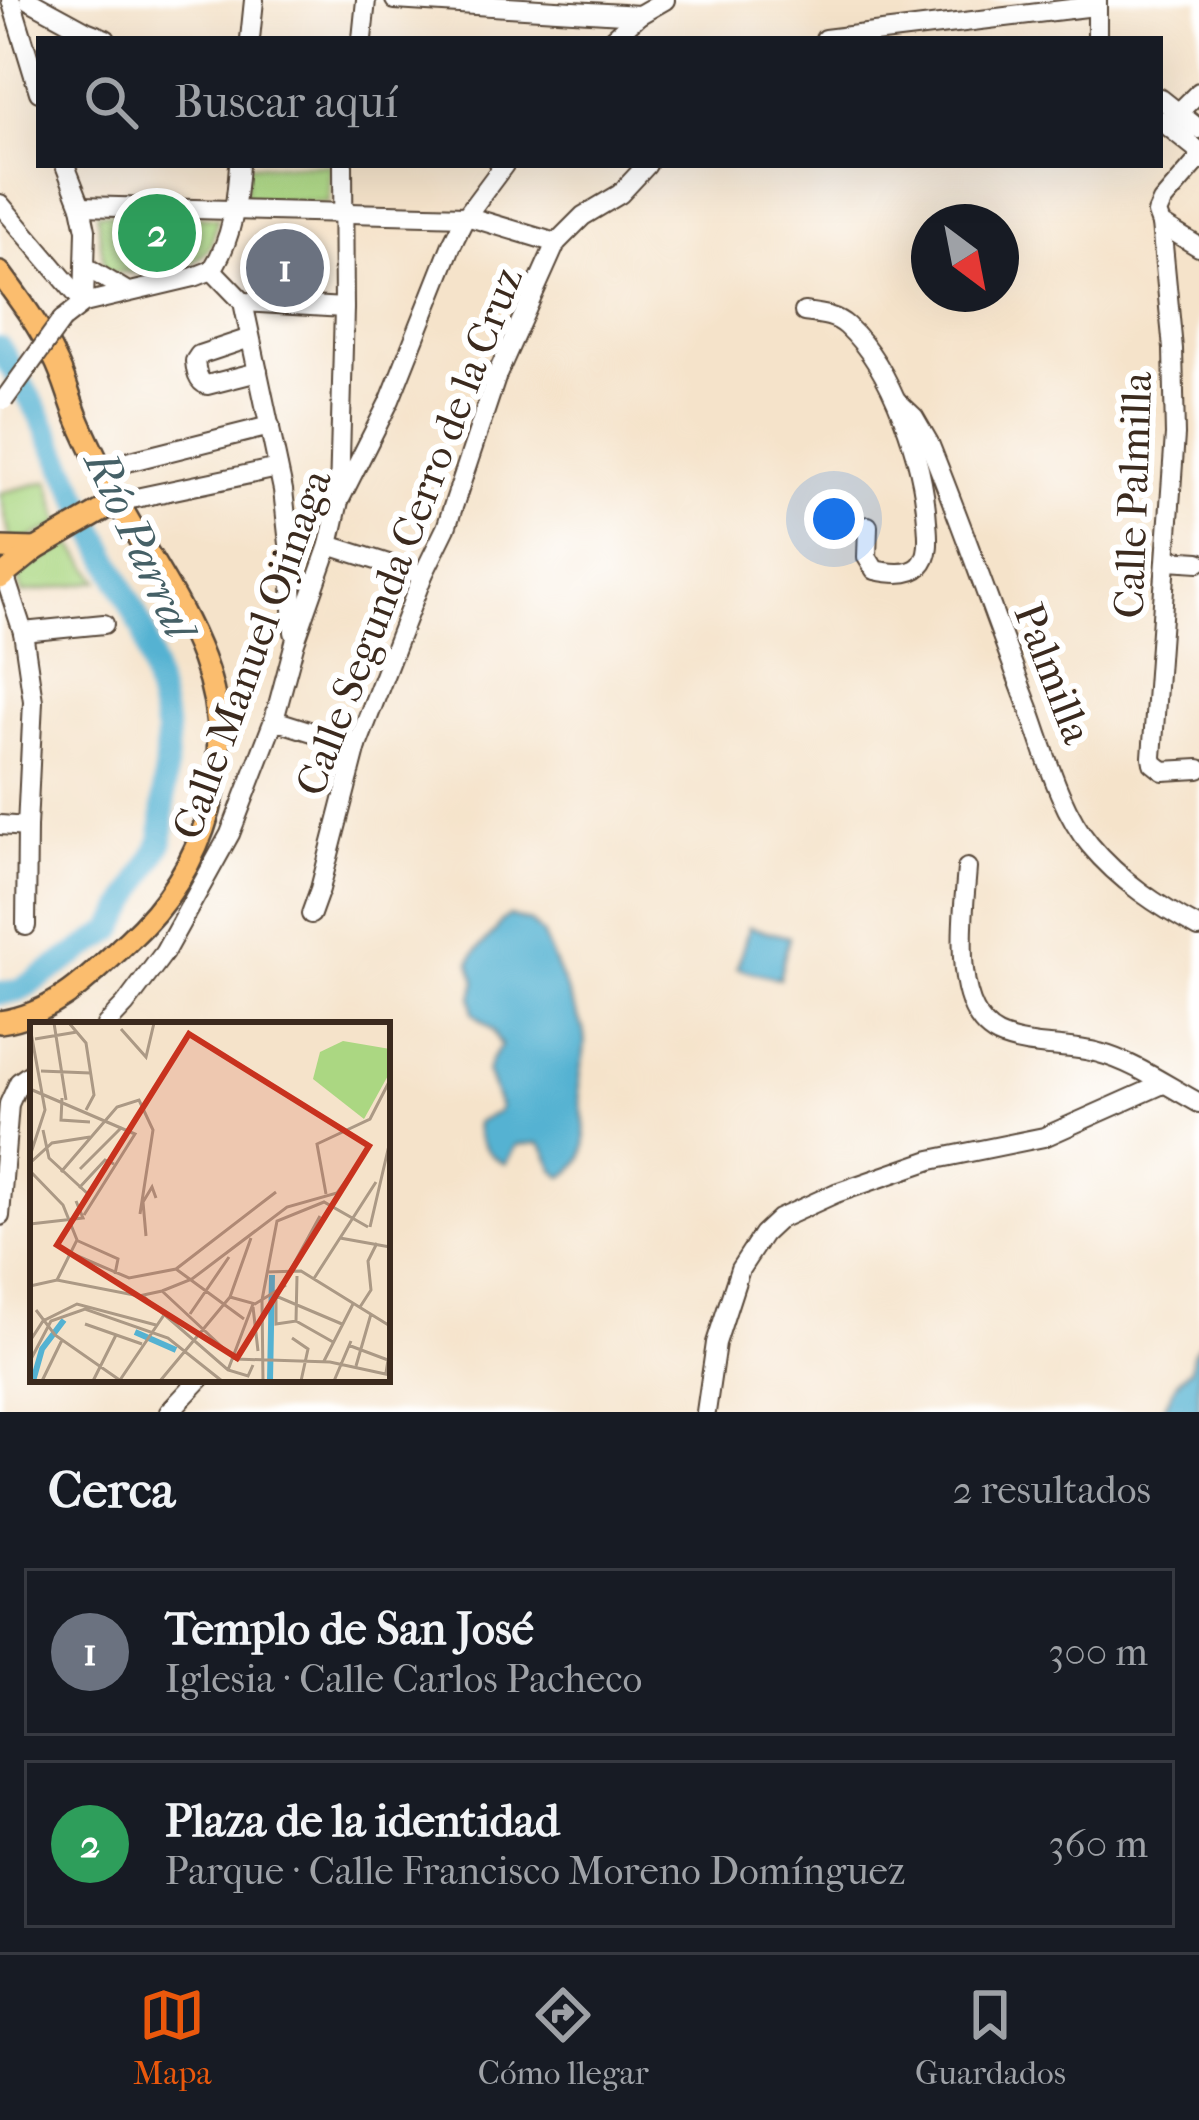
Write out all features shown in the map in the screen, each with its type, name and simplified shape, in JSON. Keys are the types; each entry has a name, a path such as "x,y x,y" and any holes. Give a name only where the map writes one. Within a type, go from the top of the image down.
{"main road":[{"path":"0,273 52,351 110,506 179,610 203,658 218,756 216,792 206,824 162,907 65,997 31,1016 0,1022"},
{"path":"1,570 110,506"},
{"path":"0,548 36,548"}],"street":[{"path":"11,0 35,60"},
{"path":"29,0 98,36"},
{"path":"250,36 254,0"},
{"path":"362,36 366,0"},
{"path":"394,0 639,15"},
{"path":"615,36 665,0"},
{"path":"848,36 1096,3 1097,36"},
{"path":"1169,116 1199,92"},
{"path":"1169,116 1199,129"},
{"path":"1169,116 1199,155 1158,208 1160,221 1199,247"},
{"path":"65,168 86,230 84,303"},
{"path":"2,403 62,320 84,303 212,270 226,246 236,210 239,168"},
{"path":"339,501 343,168"},
{"name":"Calle Manuel Ojinaga","path":"109,1022 164,953 244,801 274,720 339,501 390,400 452,244 466,216 502,168"},
{"path":"81,206 466,216 556,243 592,209 620,194 644,168"},
{"path":"0,204 84,303"},
{"name":"Calle Palmilla","path":"1160,221 1175,435 1152,757 1157,767 1170,772 1199,769"},
{"name":"Calle Segunda Cerro de la Cruz","path":"310,914 357,746 446,528 497,375 556,243"},
{"path":"86,267 126,291"},
{"path":"212,270 243,302 278,468 291,562 295,642"},
{"path":"243,302 344,308"},
{"path":"804,312 837,318 848,327 896,401 924,485 928,538 921,565 908,572 875,570 867,556 868,526"},
{"path":"250,338 199,355 194,362 196,371 207,385 258,372"},
{"name":"Palmilla","path":"896,401 914,417 929,443 1077,827 1129,884 1199,928"},
{"path":"127,462 270,426"},
{"path":"110,506 278,468"},
{"path":"329,545 423,575"},
{"path":"1168,560 1199,562"},
{"path":"1,570 31,669 34,725 26,926"},
{"path":"23,632 104,624"},
{"path":"274,720 357,746"},
{"path":"216,792 244,801"},
{"path":"0,825 27,827"},
{"path":"967,868 962,964 973,1004 991,1030 1019,1041 1103,1054 1199,1103"},
{"path":"0,1216 9,1104 19,1082 30,1074"},
{"path":"706,1412 716,1343 740,1269 763,1234 779,1220 836,1193 931,1160 1044,1137 1162,1084"},
{"path":"169,1412 197,1382"}],"green space":[{"path":"247,168 331,168 328,202 245,199"},
{"path":"97,213 218,218 209,247 190,263 162,270 105,272"},
{"path":"49,481 60,524 21,542 11,541 0,493"},
{"path":"71,543 99,581 22,593 18,575"}],"water":[{"path":"509,916 531,922 542,934 583,1029 579,1087 585,1146 575,1167 563,1177 538,1143 516,1145 505,1164 488,1152 478,1135 477,1122 500,1107 487,1071 501,1046 493,1031 473,1013 476,981 470,963"},
{"path":"749,927 789,937 779,979 737,968"},
{"path":"1199,1344 1199,1412 1162,1412 1177,1382 1191,1368"}],"waterway":[{"name":"Río Parral","path":"0,348 37,410 144,632 167,733 162,841 113,930 19,991 0,993"}],"place":[{"name":"Plaza de la identidad","path":"157,233"},
{"name":"Templo de San José","path":"285,268"}]}
